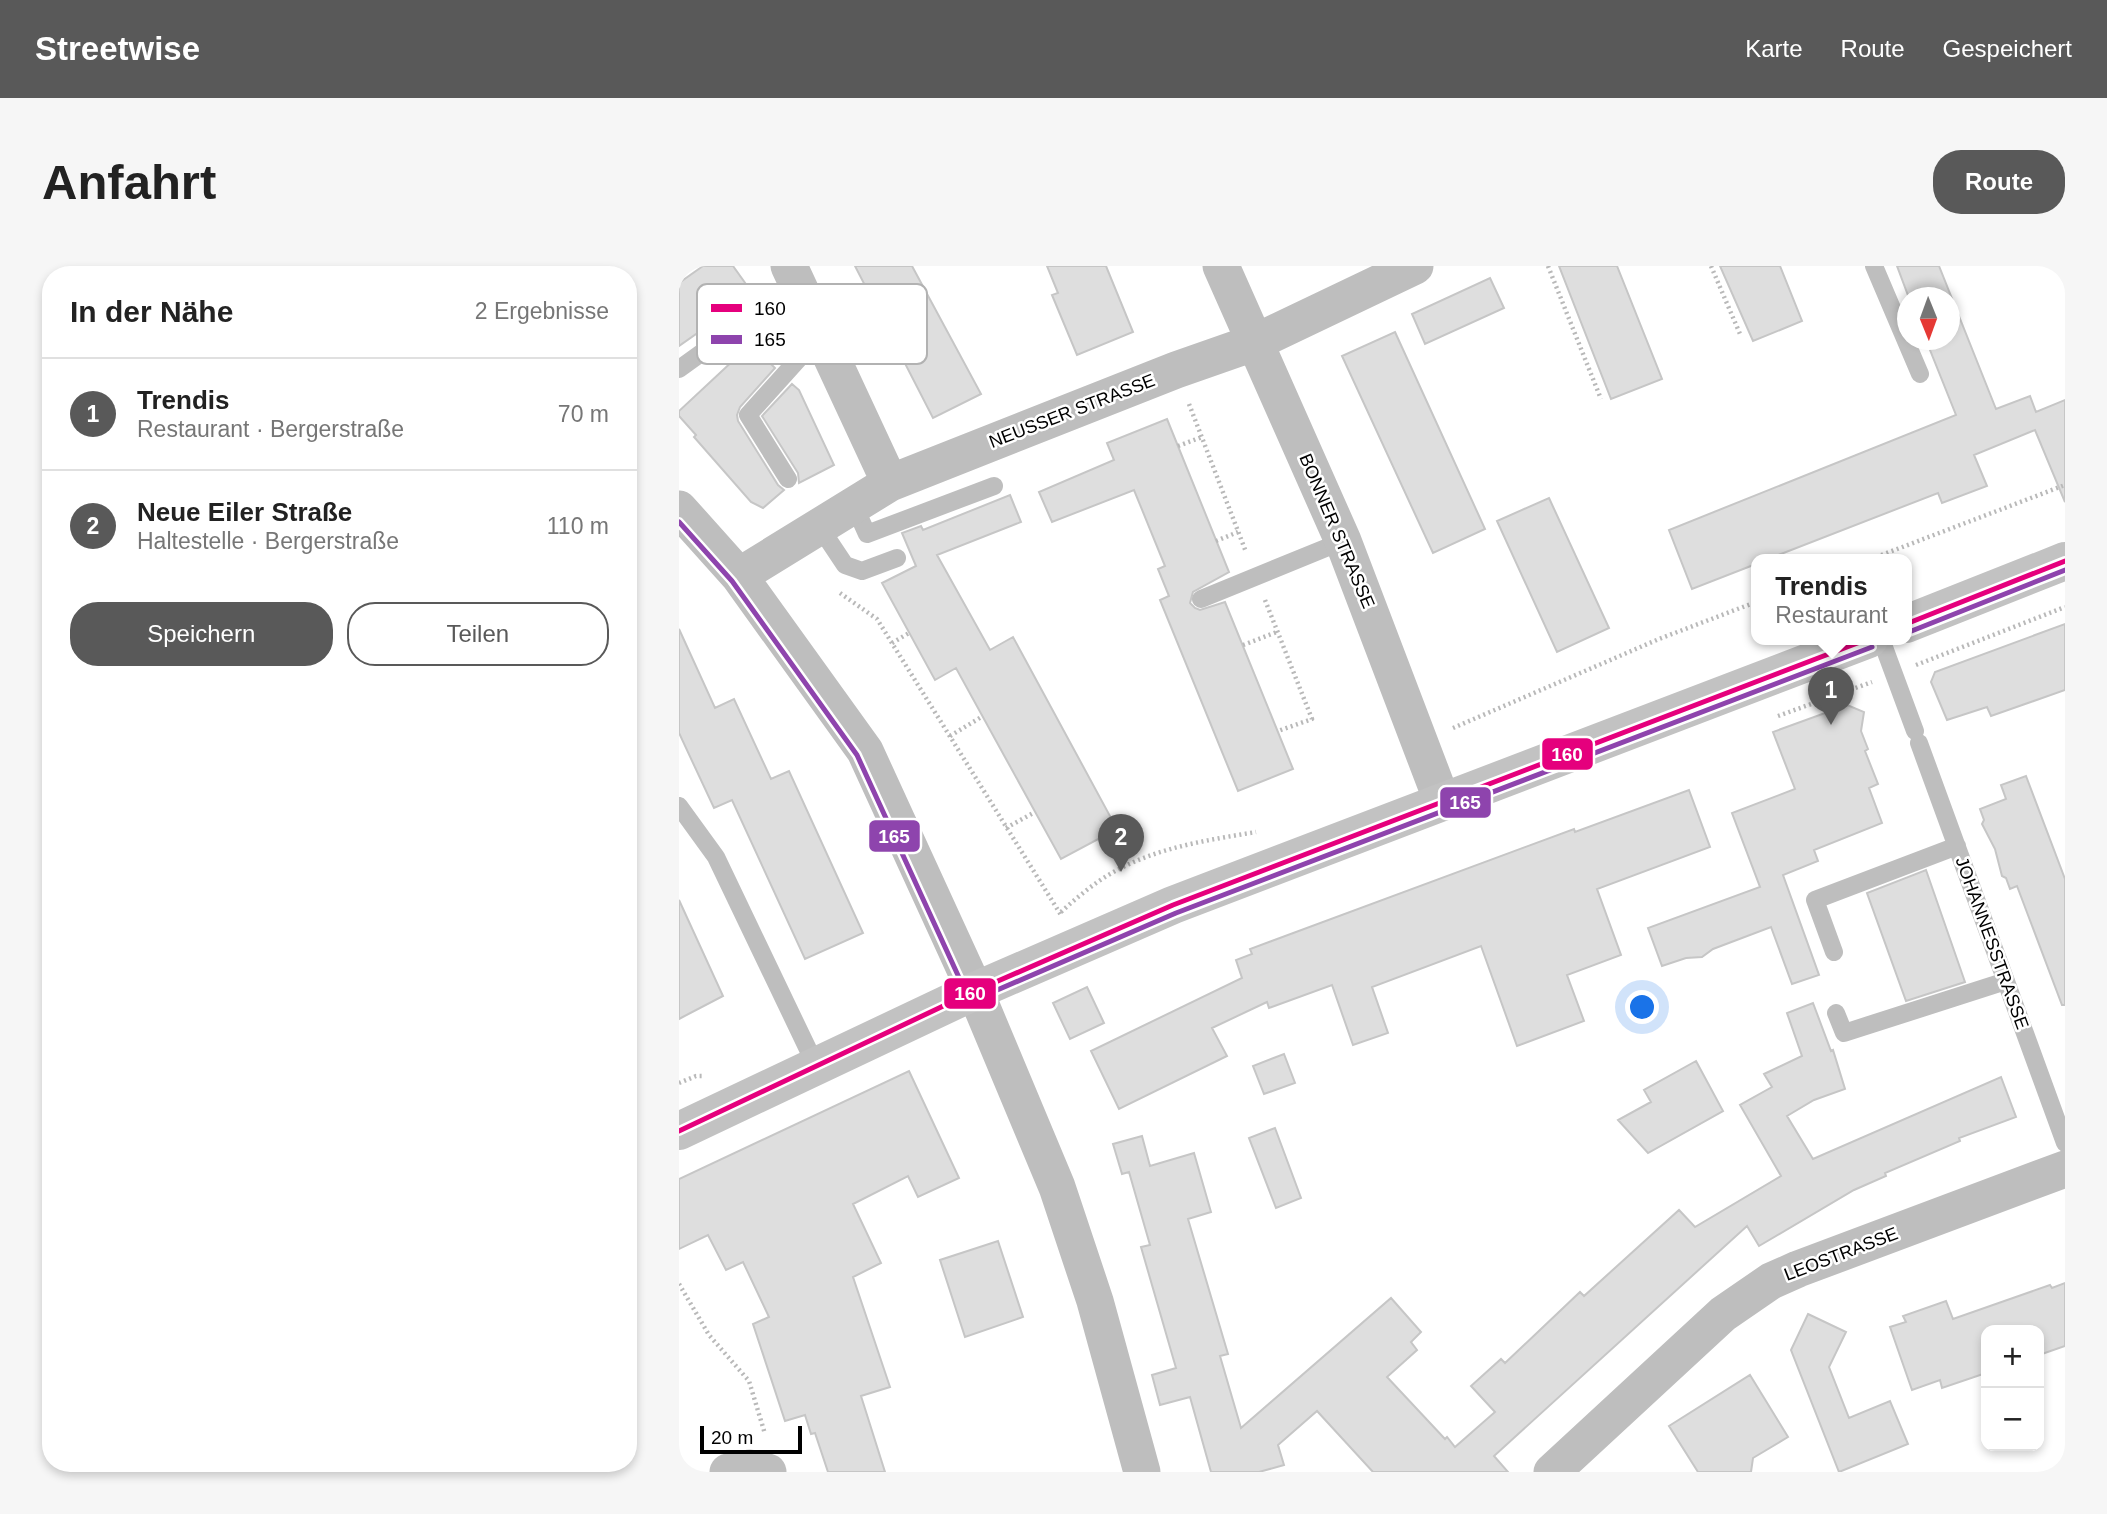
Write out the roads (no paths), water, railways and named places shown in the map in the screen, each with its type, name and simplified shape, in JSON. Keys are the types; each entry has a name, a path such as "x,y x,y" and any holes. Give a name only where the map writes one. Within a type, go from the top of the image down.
{"street":[{"name":"BONNER STRASSE","path":"1221,266 1343,541 1442,801"},
{"name":"NEUSSER STRASSE","path":"739,576 890,483 1176,370 1256,342 1415,266"},
{"path":"835,364 890,483"},
{"path":"679,509 739,576 865,751 975,991 1057,1187 1095,1301 1142,1472"},
{"path":"1912,622 2065,561"},
{"path":"679,1131 975,991 1173,905 1853,645"},
{"name":"LEOSTRASSE","path":"1552,1472 1723,1314 1772,1281 2065,1169"},
{"path":"728,1472 750,1468 769,1459"}],"lane":[{"path":"1874,266 1920,374"},
{"path":"679,369 697,354"},
{"path":"788,479 748,415 794,364"},
{"path":"854,505 867,534 994,486"},
{"path":"819,527 845,565 862,571 897,558"},
{"path":"1201,599 1343,541"},
{"name":"JOHANNESSTRASSE","path":"1883,645 2065,1143"},
{"path":"679,806 716,857 816,1066"},
{"path":"1834,952 1815,900 1957,846"},
{"path":"1836,1013 1844,1033 2006,981"}],"place":[{"name":"Trendis","path":"1831,725"},
{"name":"Neue Eiler Straße","path":"1121,872"}]}
